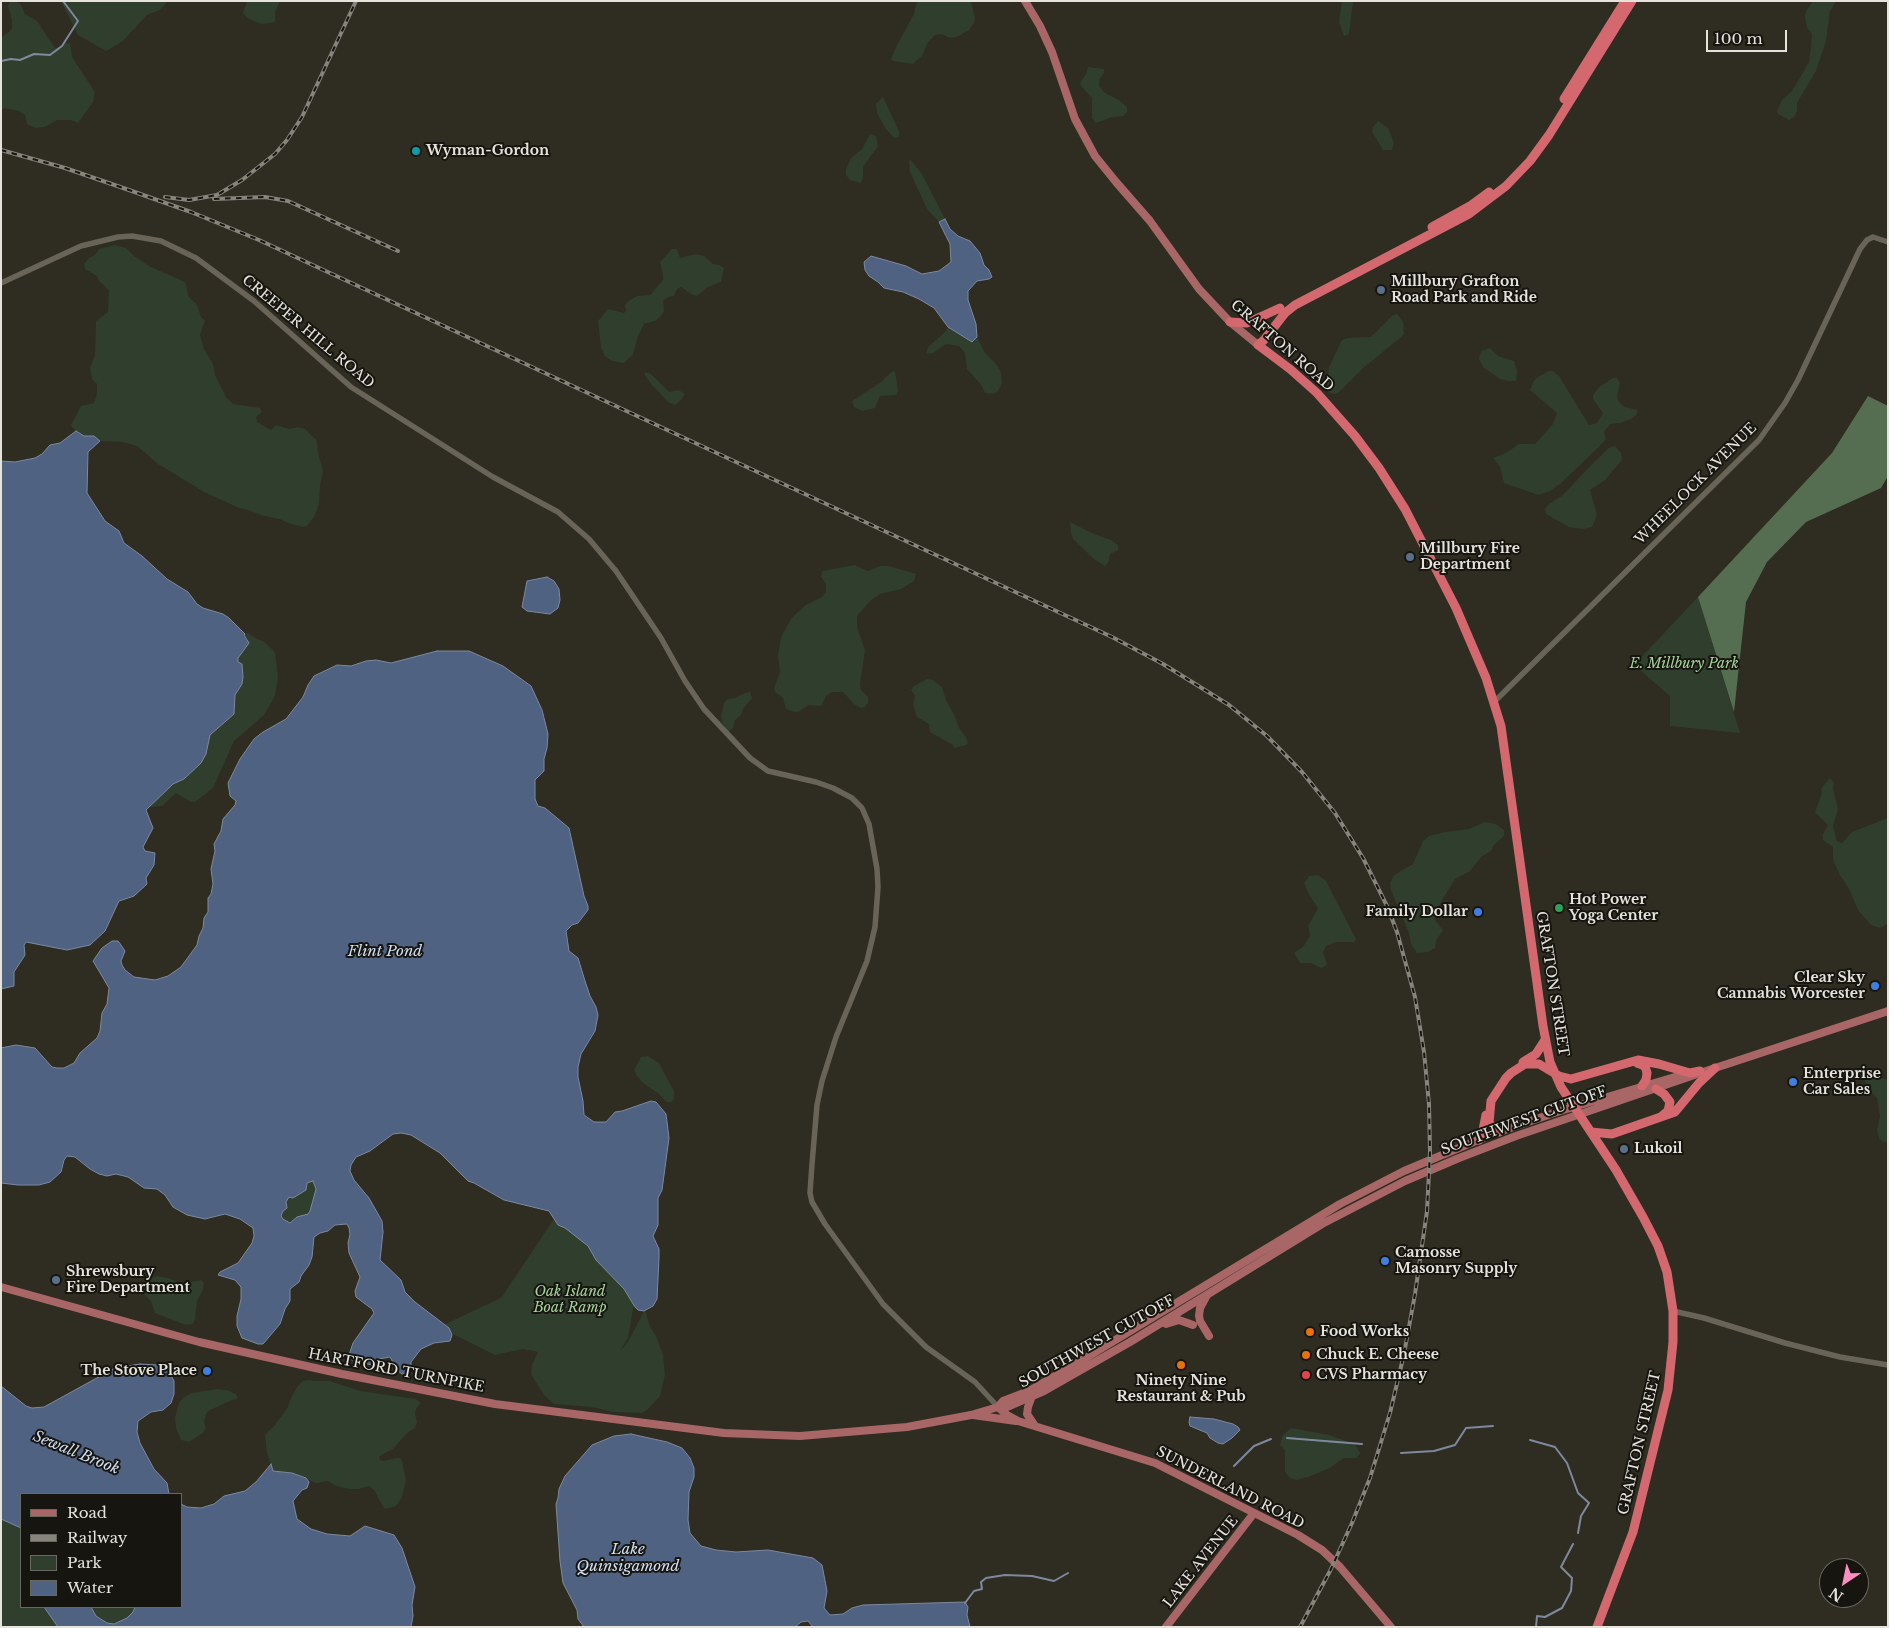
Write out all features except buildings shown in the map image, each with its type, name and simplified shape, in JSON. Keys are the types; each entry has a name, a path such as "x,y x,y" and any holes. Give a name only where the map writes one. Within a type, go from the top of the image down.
{"highway":[{"path":"1609,25 1621,1"},
{"path":"1230,322 1247,323 1280,308 1470,206 1493,190 1514,170 1539,140 1625,1"},
{"path":"1258,345 1285,313 1295,305 1469,214 1506,186 1530,161 1548,135 1632,1"},
{"path":"1258,345 1280,308"},
{"name":"GRAFTON ROAD","path":"1258,345 1290,369 1326,402 1348,427 1379,468 1405,509 1448,589 1486,678 1502,736 1509,784"},
{"name":"GRAFTON STREET","path":"1509,784 1545,1040 1554,1072 1568,1098 1604,1151 1658,1246 1667,1272 1673,1311 1671,1374 1660,1424 1633,1532 1597,1627"},
{"path":"1479,1140 1490,1097 1496,1084 1515,1066 1532,1058 1545,1040"},
{"path":"1499,1132 1489,1123 1493,1096 1506,1078 1521,1066 1529,1063 1539,1064 1563,1078 1577,1078 1638,1060 1690,1073"},
{"path":"1568,1098 1575,1081 1633,1063 1642,1064 1646,1069 1647,1077 1642,1086"},
{"path":"1589,1129 1612,1134 1675,1112 1699,1083 1715,1068"},
{"name":"SOUTHWEST CUTOFF","path":"1690,1073 1700,1071"},
{"path":"1656,1089 1664,1094 1670,1102 1668,1110 1662,1117"},
{"path":"1604,1151 1607,1140 1612,1134"}],"main road":[{"name":"GRAFTON ROAD","path":"1025,1 1040,26 1052,52 1075,119 1095,156 1150,221 1199,289 1230,322 1258,345"},
{"name":"SOUTHWEST CUTOFF","path":"998,1407 1007,1407 1064,1380 1137,1338 1322,1224 1405,1181 1489,1146 1888,1011"},
{"name":"SOUTHWEST CUTOFF","path":"1700,1071 1715,1068"},
{"name":"SOUTHWEST CUTOFF","path":"998,1407 1003,1401 1029,1391 1066,1370 1361,1192 1404,1171 1499,1132 1642,1086 1690,1073"},
{"name":"HARTFORD TURNPIKE","path":"1,1287 145,1328 277,1360 494,1404 626,1422 724,1433 793,1436 891,1429 971,1415"},
{"path":"1207,1295 1200,1308 1199,1316 1209,1336"},
{"path":"1137,1338 1171,1322 1184,1321 1193,1325"},
{"path":"1032,1396 1027,1414 1035,1426"},
{"path":"971,1415 998,1407"},
{"name":"SUNDERLAND ROAD","path":"998,1407 1018,1421 1147,1460 1298,1535 1327,1554 1346,1573 1391,1627"},
{"path":"971,1415 1018,1421"},
{"name":"LAKE AVENUE","path":"1166,1627 1254,1513"}],"street":[{"name":"CREEPER HILL ROAD","path":"1,283 76,248 107,238 136,236 157,240 172,245 210,268 254,301 351,388 489,474 558,512 601,552 661,638 685,681 704,709 750,758 768,771 816,782 833,788 852,798 865,812 873,842 878,880 873,940 864,972 830,1053 818,1097 811,1171 810,1193 812,1202 854,1265 883,1304 926,1346 975,1382 998,1407"},
{"name":"WHEELOCK AVENUE","path":"1494,702 1759,440 1773,422 1792,391 1860,250 1867,240 1873,237 1888,242"},
{"path":"1673,1311 1840,1357 1888,1365"}],"green space":[{"path":"10,1 20,3 25,14 37,21 55,48 61,48 63,44 70,43 72,57 95,92 93,102 78,123 71,120 57,120 45,127 35,128 27,124 25,115 19,111 4,108 1,112 1,37 12,28 8,6"},
{"path":"61,1 168,1 160,10 147,15 123,41 106,51 78,35"},
{"path":"247,1 280,1 275,13 275,22 262,24 249,19 243,13"},
{"path":"917,1 971,1 975,19 974,23 969,30 957,37 950,38 942,34 935,35 928,42 922,56 913,64 893,61 891,59 914,14"},
{"path":"1342,1 1353,1 1349,34 1344,36 1339,22"},
{"path":"1813,1 1835,1 1835,3 1830,11 1826,41 1816,71 1797,103 1797,111 1794,117 1789,120 1778,114 1777,111 1782,100 1792,91 1809,62 1812,37 1811,32 1807,28 1805,17 1806,11"},
{"path":"1088,67 1104,69 1104,73 1099,80 1099,86 1105,93 1119,100 1127,107 1127,112 1123,116 1112,117 1096,123 1092,118 1092,98 1080,83"},
{"path":"883,97 899,131 899,137 894,138 885,128 877,113 876,104"},
{"path":"1378,121 1388,128 1394,143 1392,150 1383,150 1372,132 1373,127"},
{"path":"870,134 876,136 878,146 863,167 861,183 850,180 846,175 846,169 851,158 862,149"},
{"path":"910,159 922,174 945,219 939,222 927,209 910,172"},
{"path":"115,245 126,248 149,266 185,282 189,297 197,305 201,317 205,321 200,335 204,349 213,364 215,375 226,397 233,404 260,408 262,412 256,417 257,422 271,430 276,425 289,429 298,427 305,429 317,441 323,471 319,504 314,517 307,526 303,527 239,508 204,492 158,464 137,446 123,442 100,441 94,436 84,436 73,428 71,425 81,406 94,403 97,394 97,384 92,379 90,368 95,355 96,321 108,312 109,290 99,281 97,276 85,269 84,264 99,249"},
{"path":"672,249 677,249 680,258 696,254 704,256 713,264 724,268 721,282 708,287 697,296 681,287 677,289 674,296 668,297 663,301 664,311 661,316 655,321 644,324 638,336 633,354 624,363 612,361 605,356 601,348 598,321 608,309 624,313 627,302 637,296 650,295 663,280 660,262"},
{"path":"1397,314 1403,322 1404,334 1362,369 1338,393 1328,392 1329,367 1342,340 1371,337 1393,315"},
{"path":"948,327 969,341 972,342 977,337 985,353 996,364 1001,372 1002,383 994,394 985,393 982,386 967,369 965,353 959,346 946,344 933,353 926,354 928,347"},
{"path":"1490,348 1498,356 1514,361 1517,371 1516,381 1500,379 1483,367 1479,359 1481,351"},
{"path":"895,371 898,391 896,395 880,396 875,408 862,411 854,407 852,401"},
{"path":"1553,371 1559,376 1589,425 1597,423 1603,413 1593,399 1593,395 1599,387 1613,378 1617,378 1620,383 1617,397 1619,402 1625,407 1638,410 1631,419 1610,424 1604,432 1606,439 1600,446 1560,484 1550,491 1538,495 1504,483 1500,467 1493,458 1506,453 1519,444 1535,444 1553,424 1557,413 1530,390 1538,377"},
{"path":"645,372 651,374 669,392 678,390 684,393 681,400 675,405 668,402 651,384"},
{"path":"1868,396 1888,406 1888,476 1881,488 1806,522 1767,562 1746,602 1734,712 1698,597 1832,453"},
{"path":"1615,446 1621,453 1622,460 1605,480 1590,490 1597,515 1592,527 1583,529 1569,527 1546,514 1545,509 1549,504 1563,495 1594,462 1609,448"},
{"path":"1070,522 1118,545 1118,550 1110,554 1109,561 1105,566 1094,559 1073,539"},
{"path":"855,565 868,571 880,566 889,566 916,574 914,581 901,589 880,594 871,600 857,616 857,627 865,650 860,684 861,690 868,697 868,703 865,707 861,708 854,704 843,692 832,692 826,696 821,706 809,705 798,712 786,709 783,698 775,692 774,688 780,672 778,655 781,637 791,619 806,605 822,597 826,592 826,584 821,577 822,571"},
{"name":"E. Millbury Park","path":"1698,597 1740,733 1670,726 1670,696 1634,665"},
{"path":"248,633 263,641 275,653 278,677 275,696 264,715 234,741 213,788 195,802 191,802 176,793 162,806 149,807 173,784 184,779 201,763 206,754 209,735 234,714 235,695 242,684 238,658 247,646 248,640 244,634"},
{"path":"927,679 933,680 942,687 959,728 966,737 968,743 966,745 954,748 953,745 930,732 929,724 917,717 913,704 915,696 911,690 914,686"},
{"path":"750,692 752,698 743,709 741,715 735,720 733,728 729,731 722,722 721,716 724,703 727,699"},
{"path":"1830,778 1834,783 1833,788 1838,809 1833,826 1837,841 1842,843 1852,832 1888,818 1888,924 1880,928 1871,925 1858,910 1833,860 1833,847 1823,840 1823,834 1828,825 1815,812 1822,793 1821,789"},
{"path":"1485,822 1496,824 1504,830 1504,836 1494,845 1491,851 1481,857 1470,871 1455,879 1434,914 1435,920 1443,930 1437,939 1435,948 1428,952 1417,953 1411,944 1409,933 1391,890 1390,883 1394,875 1413,864 1423,841 1429,836 1469,829"},
{"path":"1318,875 1326,881 1356,939 1354,942 1336,942 1326,946 1323,952 1327,965 1321,968 1311,963 1300,963 1294,953 1303,947 1310,936 1308,926 1318,908 1304,883 1309,876"},
{"path":"648,1056 659,1063 674,1091 674,1099 671,1102 667,1102 643,1083 634,1070 641,1057"},
{"path":"1869,1075 1888,1080 1888,1143 1883,1142 1879,1138 1877,1130 1880,1116 1877,1098 1867,1087 1863,1076"},
{"path":"313,1181 316,1189 311,1211 308,1214 297,1217 290,1223 283,1219 281,1216 289,1197 307,1183"},
{"name":"Oak Island Boat Ramp","path":"558,1213 585,1238 635,1298 628,1338 620,1351 628,1342 644,1311 650,1327 656,1336 663,1355 665,1375 660,1396 642,1413 613,1412 592,1407 554,1404 544,1395 531,1374 532,1365 538,1352 523,1349 495,1355 439,1327 501,1298"},
{"path":"156,1276 168,1278 182,1284 201,1280 204,1283 203,1290 197,1301 193,1324 186,1325 155,1313 151,1301 143,1293 142,1287 143,1283"},
{"path":"303,1381 330,1381 360,1391 416,1399 421,1403 416,1409 417,1422 415,1428 407,1433 393,1449 379,1457 383,1461 400,1458 402,1461 406,1480 402,1497 396,1506 385,1509 375,1491 369,1486 349,1489 336,1486 328,1481 316,1483 292,1473 273,1471 267,1453 265,1435 288,1407 297,1387"},
{"path":"217,1389 227,1390 236,1394 238,1399 208,1411 204,1422 206,1428 203,1433 189,1442 181,1440 176,1428 175,1418 179,1403 184,1397 192,1393"},
{"path":"1291,1428 1329,1435 1355,1444 1360,1453 1357,1458 1344,1458 1328,1469 1308,1477 1296,1480 1290,1478 1285,1472 1285,1450 1280,1445 1282,1436"},
{"path":"1,1519 20,1528 20,1608 45,1608 58,1627 1,1627"},
{"path":"92,1608 135,1608 127,1618 114,1624 107,1623 96,1616"}],"water":[{"path":"945,219 950,229 958,236 970,241 980,253 984,265 992,277 977,281 968,291 968,300 976,324 977,337 972,342 948,327 934,308 903,292 884,288 869,276 865,270 864,262 871,256 906,266 922,274 939,271 951,262 950,244 939,222"},
{"path":"76,431 84,436 94,436 100,441 88,452 87,493 105,521 119,531 124,543 142,556 167,579 188,592 197,604 229,618 245,634 249,643 238,658 238,662 242,664 243,677 242,684 235,695 234,714 210,735 206,754 201,763 184,779 173,784 146,810 153,828 143,847 145,851 155,853 154,865 146,878 147,884 134,896 119,901 105,931 90,945 67,950 26,942 24,945 25,955 14,972 14,986 1,989 1,461 15,462 35,458 42,454 50,445 60,443"},
{"path":"547,577 554,581 559,589 560,600 558,608 550,614 527,611 522,607 527,581"},
{"name":"Flint Pond","path":"437,651 469,651 503,666 531,686 542,710 548,734 544,771 535,780 535,799 538,806 545,808 569,828 584,896 588,906 588,910 578,923 572,925 566,931 569,951 578,958 598,1015 595,1031 581,1054 578,1067 584,1115 594,1122 606,1122 615,1112 651,1101 656,1102 666,1114 669,1138 662,1190 658,1198 658,1225 653,1236 659,1249 657,1299 653,1306 644,1311 638,1310 635,1307 624,1289 596,1260 588,1246 565,1228 558,1225 549,1211 504,1200 468,1181 440,1153 411,1135 393,1134 370,1151 356,1157 350,1171 382,1221 383,1232 380,1260 401,1280 405,1292 449,1328 452,1335 450,1341 434,1343 421,1349 411,1362 411,1370 407,1374 402,1374 398,1371 390,1357 379,1359 372,1365 348,1358 353,1343 374,1313 372,1309 356,1297 355,1291 360,1277 349,1253 348,1243 350,1234 347,1224 335,1225 328,1231 314,1237 312,1257 309,1265 299,1282 290,1289 290,1301 280,1324 263,1344 258,1344 242,1338 237,1326 241,1287 235,1280 218,1275 220,1272 238,1263 252,1243 254,1236 253,1228 240,1219 225,1214 205,1219 187,1215 173,1207 165,1195 157,1189 144,1188 128,1177 116,1174 107,1176 99,1174 75,1157 67,1156 61,1172 50,1182 39,1185 1,1183 1,1048 16,1045 35,1048 52,1067 64,1068 74,1063 80,1053 97,1038 100,1031 102,1013 107,1004 109,988 93,961 102,948 112,941 118,941 125,951 121,961 122,965 134,977 155,980 168,976 181,967 197,945 203,928 204,918 208,912 208,898 213,884 211,869 215,851 214,844 221,831 223,819 235,805 236,801 230,796 228,783 240,759 254,739 286,719 303,697 314,676 337,665 351,666 376,660 391,663","holes":["313,1181 316,1189 308,1214 297,1217 290,1223 283,1219 281,1216 287,1208 286,1202 289,1197 293,1198 306,1190 307,1183"]},
{"name":"Sewall Brook","path":"140,1364 158,1365 168,1370 174,1381 174,1394 171,1403 163,1410 151,1412 138,1421 137,1432 140,1443 154,1469 167,1483 169,1493 20,1493 20,1528 1,1519 1,1386 26,1406 32,1408 44,1407 115,1368"},
{"path":"1190,1417 1214,1419 1233,1424 1240,1430 1223,1444 1218,1443 1210,1438 1207,1433 1190,1426"},
{"name":"Lake Quinsigamond","path":"631,1434 667,1442 682,1448 690,1458 694,1468 694,1477 689,1492 688,1520 690,1533 701,1546 736,1552 768,1550 813,1558 822,1565 827,1591 824,1608 830,1615 843,1614 852,1608 863,1605 965,1602 968,1607 967,1615 970,1627 813,1627 808,1621 801,1622 795,1627 584,1627 578,1619 577,1610 563,1583 556,1504 559,1489 565,1476 592,1445 614,1436"},
{"path":"271,1464 273,1471 292,1473 306,1478 309,1482 307,1488 302,1490 293,1501 297,1519 311,1529 327,1534 350,1536 365,1526 394,1535 402,1548 415,1587 411,1627 58,1627 45,1608 92,1608 96,1616 107,1623 114,1624 127,1618 135,1608 182,1608 182,1504 187,1507 201,1508 214,1504 224,1496 245,1491 256,1482"}],"waterway":[{"path":"1,61 20,60 34,54 50,55 62,46 78,21 63,1"},
{"path":"1401,1453 1434,1451 1455,1445 1466,1428 1493,1426"},
{"path":"1287,1438 1362,1444"},
{"path":"1234,1466 1254,1446 1271,1439"},
{"path":"1530,1440 1555,1447 1567,1463 1578,1493 1589,1503 1581,1516 1578,1533"},
{"path":"1536,1627 1537,1616 1545,1617 1562,1608 1571,1591 1572,1578 1561,1567 1573,1544"},
{"path":"965,1603 974,1591 982,1589 981,1582 986,1578 1005,1575 1032,1576 1054,1581 1068,1573"}],"railway":[{"path":"165,197 189,200 217,195 242,180 275,154 302,117 356,1"},
{"path":"1,150 65,168 129,190 191,212 259,240 1112,637 1163,664 1229,705 1267,736 1302,772 1335,813 1363,858 1387,906 1397,932 1415,997 1424,1052 1429,1104 1430,1152 1427,1211 1415,1294 1404,1354 1390,1413 1370,1478 1352,1523 1330,1571 1300,1627"},
{"path":"214,199 265,197 288,201 398,251"}],"place":[{"name":"Wyman-Gordon","path":"416,151"},
{"name":"Millbury Grafton Road Park and Ride","path":"1381,290"},
{"name":"Millbury Fire Department","path":"1410,557"},
{"name":"Hot Power Yoga Center","path":"1559,908"},
{"name":"Family Dollar","path":"1478,912"},
{"name":"Clear Sky Cannabis Worcester","path":"1875,986"},
{"name":"Enterprise Car Sales","path":"1793,1082"},
{"name":"Lukoil","path":"1624,1149"},
{"name":"Camosse Masonry Supply","path":"1385,1261"},
{"name":"Shrewsbury Fire Department","path":"56,1280"},
{"name":"Food Works","path":"1310,1332"},
{"name":"Chuck E. Cheese","path":"1306,1355"},
{"name":"Ninety Nine Restaurant & Pub","path":"1181,1365"},
{"name":"The Stove Place","path":"207,1371"},
{"name":"CVS Pharmacy","path":"1306,1375"}]}
